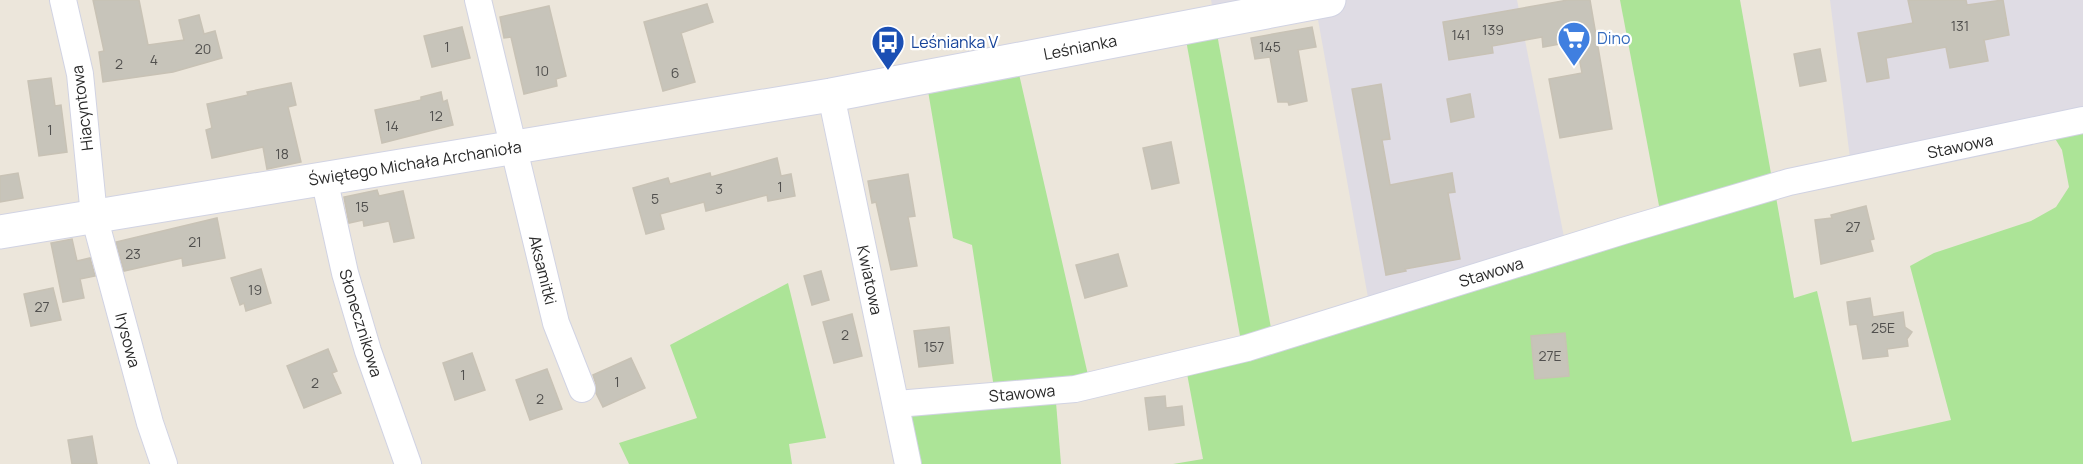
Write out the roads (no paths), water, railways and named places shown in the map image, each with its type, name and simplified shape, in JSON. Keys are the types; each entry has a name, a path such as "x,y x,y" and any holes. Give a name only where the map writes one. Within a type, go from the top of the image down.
{"street":[{"name":"Hiacyntowa","path":"63,0 80,74 94,216"},
{"name":"Aksamitki","path":"477,0 556,323 582,389"},
{"name":"Leśnianka","path":"831,95 1329,0"},
{"name":"Świętego Michała Archanioła","path":"0,232 831,95"},
{"name":"Kwiatowa","path":"831,95 908,464"},
{"name":"Stawowa","path":"897,404 1075,389 1247,348 1789,182 2083,120"},
{"name":"Słonecznikowa","path":"324,178 345,273 364,340 408,464"},
{"name":"Irysowa","path":"94,216 150,423 164,464"}],"place":[{"name":"Dino","path":"1574,67"},
{"name":"Leśnianka V","path":"888,71"}]}
